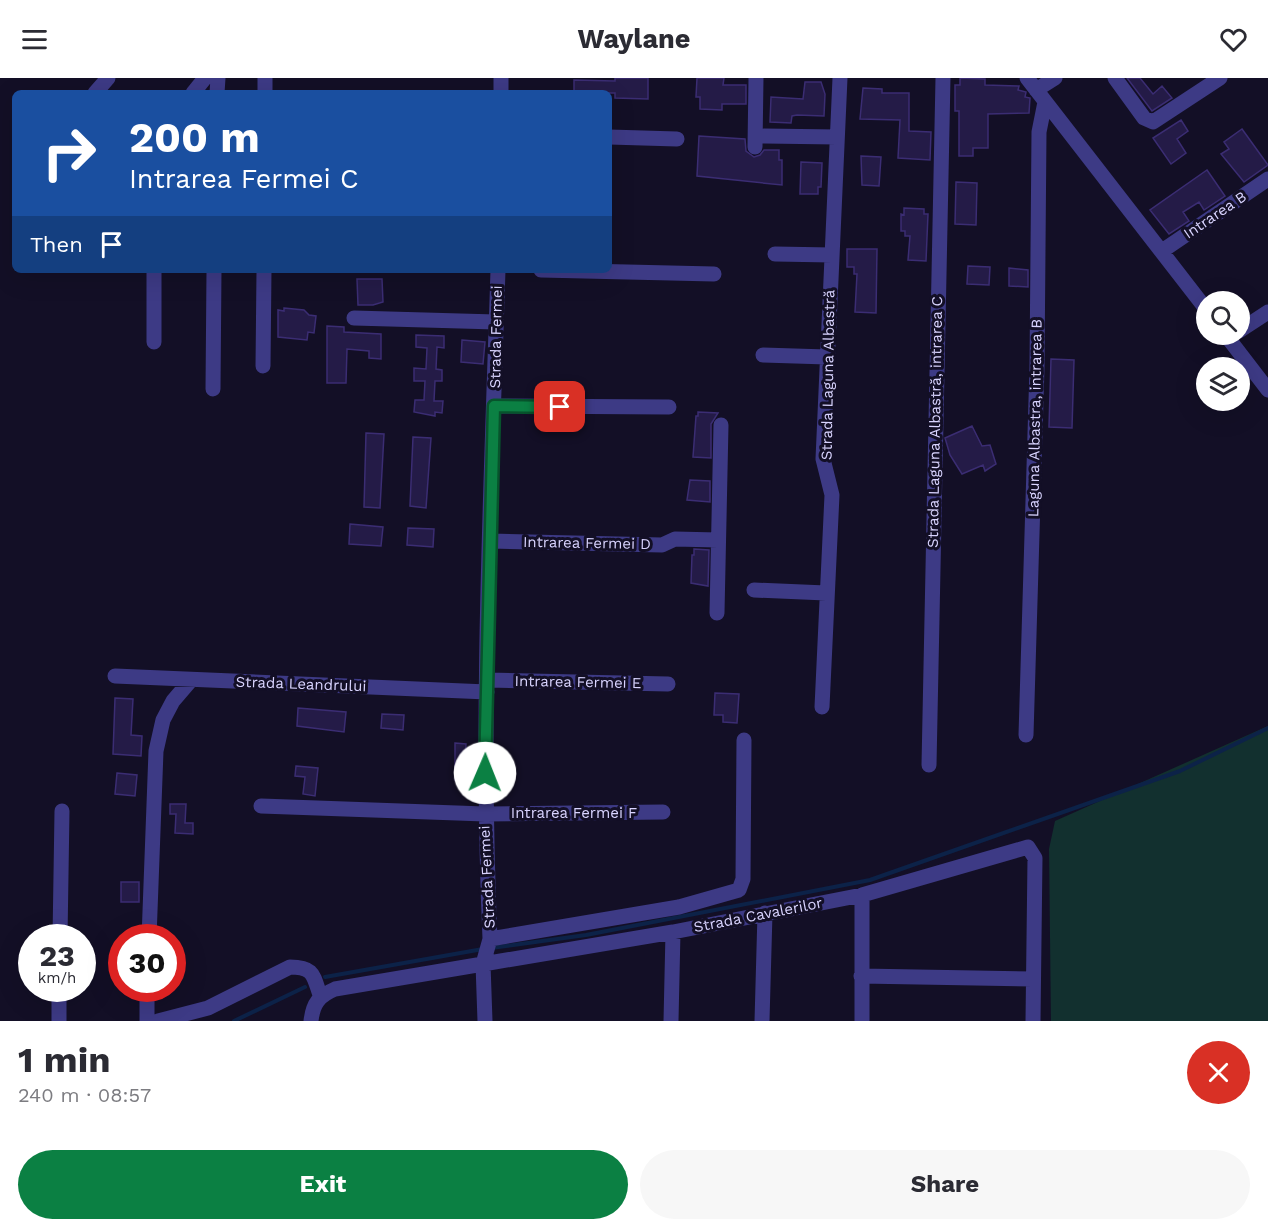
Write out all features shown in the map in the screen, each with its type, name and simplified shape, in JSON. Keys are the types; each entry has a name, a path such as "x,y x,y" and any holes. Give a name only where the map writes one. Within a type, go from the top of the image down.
{"street":[{"path":"98,90 108,78"},
{"path":"195,90 205,78"},
{"path":"756,78 759,142 837,137"},
{"name":"Strada Laguna Albastră","path":"822,707 832,495 824,459 840,78"},
{"name":"Strada Laguna Albastră, intrarea C","path":"929,765 943,78"},
{"path":"1055,78 1036,90 1196,296"},
{"path":"1115,78 1144,118 1153,122 1220,78"},
{"name":"Laguna Albastra, intrarea B","path":"1026,735 1037,366 1039,132 1036,90"},
{"path":"612,136 677,139"},
{"name":"Intrarea B","path":"1162,251 1268,179"},
{"path":"775,254 832,255"},
{"path":"612,272 714,274"},
{"path":"154,273 154,342"},
{"path":"213,389 214,273"},
{"path":"263,366 264,273"},
{"name":"Strada Fermei","path":"485,1021 487,952 484,814 498,273"},
{"path":"1250,324 1268,312"},
{"path":"354,318 496,322"},
{"path":"1239,345 1268,390"},
{"path":"763,355 827,357"},
{"path":"494,406 669,407"},
{"path":"717,613 721,425"},
{"name":"Intrarea Fermei D","path":"491,541 662,545 675,539 718,540"},
{"path":"754,590 826,593"},
{"name":"Strada Leandrului","path":"115,676 191,680 488,686"},
{"path":"150,924 156,751 163,720 173,700 191,680"},
{"name":"Intrarea Fermei E","path":"488,686 668,684"},
{"path":"310,1021 312,1008 320,995 335,989 679,907 739,890 743,879 744,740"},
{"name":"Intrarea Fermei F","path":"261,807 484,814 663,812"},
{"path":"60,924 62,811"},
{"name":"Strada Cavalerilor","path":"487,952 673,932 862,895 1028,847 1035,858 1033,979"},
{"path":"862,895 862,1021"},
{"path":"762,1021 765,913"},
{"path":"671,1021 673,932"},
{"path":"158,1021 183,1019 290,968 305,967 312,973 320,995"},
{"path":"861,976 1033,979 1033,1021"},
{"path":"59,1002 59,1021"},
{"path":"147,1002 147,1021"}],"green space":[{"path":"1268,726 1268,1021 1051,1021 1049,849 1055,821"}],"building":[{"path":"615,78 648,78 648,99 615,98 612,90 574,90 574,80 615,81"},
{"path":"697,78 724,78 723,85 746,85 746,104 722,104 722,110 700,109 700,97 696,97"},
{"path":"960,78 985,79 985,85 1019,86 1018,90 1026,92 1025,97 1030,98 1029,113 988,114 988,148 973,148 973,156 959,156 959,111 955,111 955,85 960,85"},
{"path":"1127,78 1140,78 1153,94 1162,86 1172,98 1152,111"},
{"path":"805,82 821,82 825,94 824,116 797,115 792,116 791,123 770,122 771,97 803,99"},
{"path":"863,88 882,89 882,93 909,93 909,131 931,132 930,160 898,158 900,120 860,119"},
{"path":"1181,120 1188,131 1177,139 1186,153 1171,164 1153,138"},
{"path":"1242,129 1268,165 1244,182 1221,154 1229,149 1224,142"},
{"path":"699,136 745,139 746,151 754,157 760,155 764,150 779,150 779,160 782,160 782,185 697,176"},
{"path":"861,156 881,157 879,186 862,185"},
{"path":"801,162 822,163 821,187 818,187 818,194 800,194"},
{"path":"1207,170 1225,196 1204,210 1199,202 1183,212 1189,221 1169,234 1150,210"},
{"path":"956,182 977,183 976,225 955,224"},
{"path":"904,208 924,209 924,214 928,214 926,261 908,260 910,236 905,236 905,231 901,231 901,214 904,215"},
{"path":"847,249 877,249 876,313 855,312 857,274 854,274 854,267 847,267"},
{"path":"968,266 990,267 989,285 967,284"},
{"path":"1009,268 1028,270 1028,287 1009,286"},
{"path":"357,279 382,279 383,302 358,305"},
{"path":"284,308 304,310 309,315 316,316 314,333 308,332 307,340 278,337 278,310 284,311"},
{"path":"327,326 344,327 344,332 381,334 381,359 369,358 369,351 347,349 346,383 327,383"},
{"path":"416,335 444,336 444,348 437,347 436,369 442,370 442,381 435,381 434,401 443,401 442,413 435,412 435,416 414,412 415,400 424,400 425,381 414,381 414,368 426,369 427,348 416,347"},
{"path":"462,340 485,342 483,364 461,362"},
{"path":"1051,359 1074,360 1072,428 1049,427"},
{"path":"698,412 718,413 711,424 711,458 693,457"},
{"path":"972,426 982,446 990,445 996,464 985,471 983,465 962,474 950,455 945,438"},
{"path":"366,433 384,434 380,508 364,507"},
{"path":"413,437 431,438 426,508 410,506"},
{"path":"690,480 710,481 710,502 687,500"},
{"path":"350,524 383,527 381,546 349,544"},
{"path":"408,528 434,529 433,547 407,545"},
{"path":"694,549 709,550 708,586 691,583"},
{"path":"715,693 739,694 737,723 723,722 723,715 714,715"},
{"path":"115,698 133,699 131,735 142,736 141,756 113,754"},
{"path":"298,708 346,712 344,732 297,726"},
{"path":"382,714 404,715 403,730 381,728"},
{"path":"455,743 466,744 464,780 455,780"},
{"path":"296,766 318,768 315,796 303,794 305,777 295,776"},
{"path":"117,773 137,775 135,796 115,794"},
{"path":"170,804 186,804 185,823 193,823 193,834 175,833 176,814 170,814"},
{"path":"121,882 139,882 139,902 121,902"}],"waterway":[{"path":"491,948 586,935 870,880 1180,771 1268,728"},
{"path":"325,977 483,949"},
{"path":"234,1021 305,987"}],"route":[{"path":"485,773 494,406 560,407"}]}
